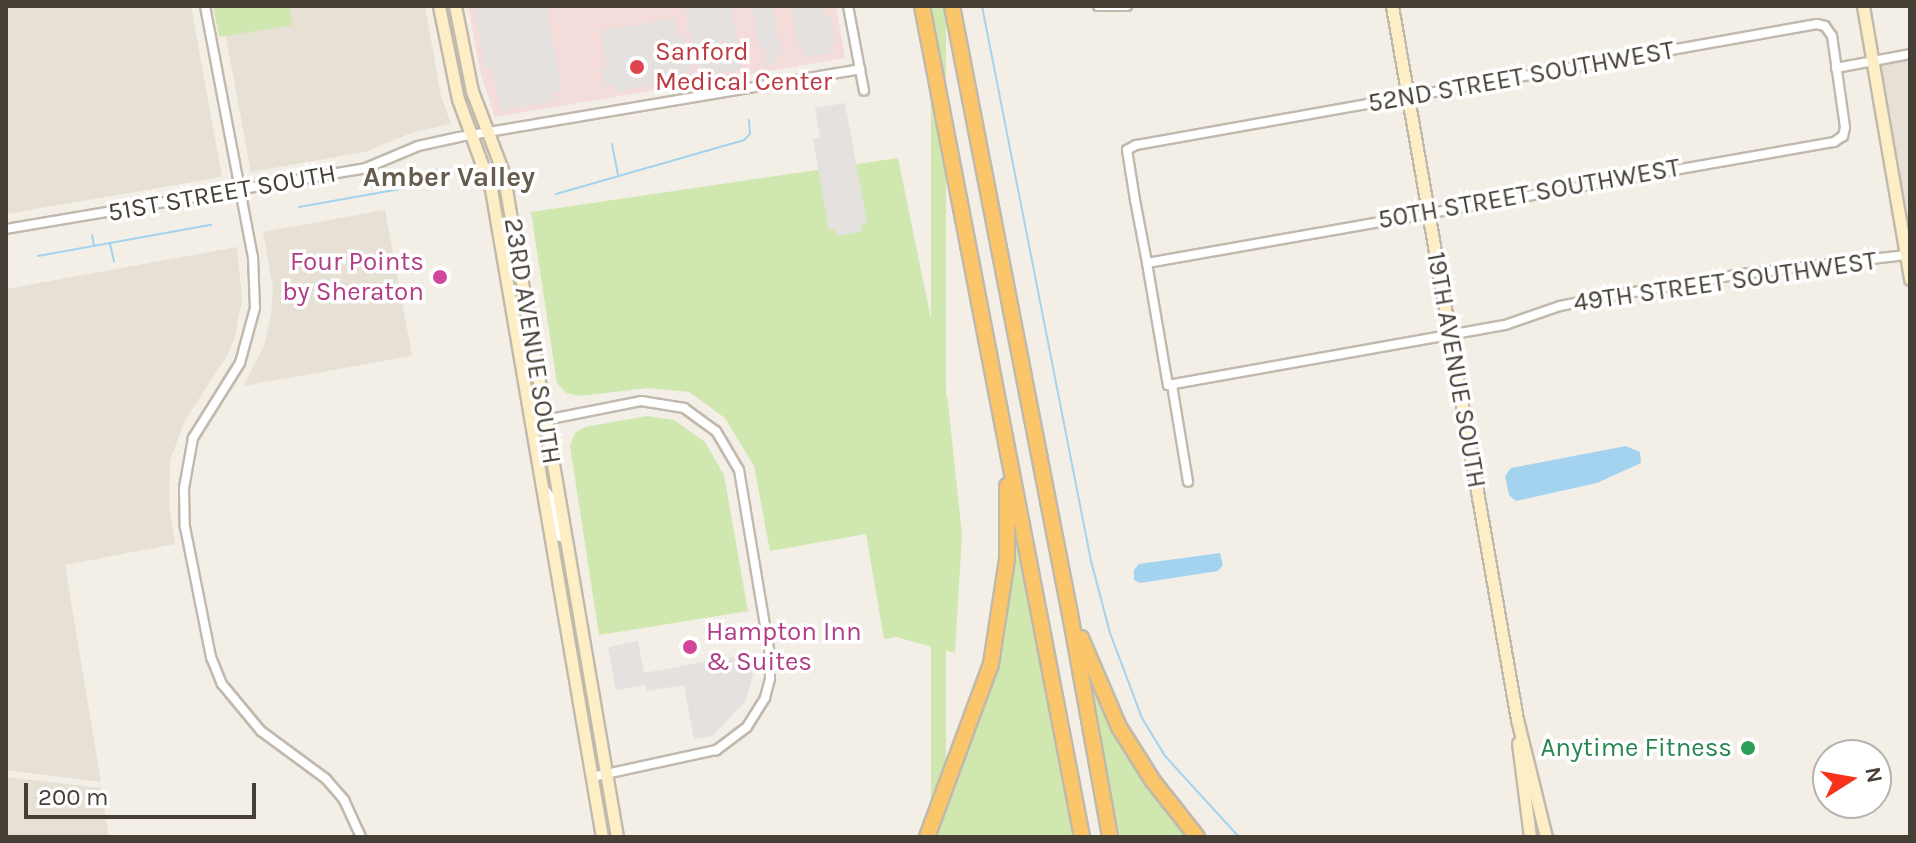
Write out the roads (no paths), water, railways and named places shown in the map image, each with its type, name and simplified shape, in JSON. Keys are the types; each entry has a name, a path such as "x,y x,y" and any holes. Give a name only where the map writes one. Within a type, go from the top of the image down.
{"highway":[{"path":"922,6 1003,442 1023,524 1082,837"},
{"path":"952,6 1068,602 1110,837"},
{"path":"927,837 991,664 1007,559 1003,442"},
{"path":"1068,602 1119,727 1153,781 1197,837"}],"street":[{"path":"205,6 253,257 255,308 240,363 193,438 184,488 188,541 211,657 222,684 261,731 326,779 344,800 361,837"},
{"name":"23RD AVENUE SOUTH","path":"439,6 456,91 491,189 602,837"},
{"name":"23RD AVENUE SOUTH","path":"455,6 468,77 503,172 617,837"},
{"path":"848,6 864,91"},
{"path":"1098,6 1127,6"},
{"name":"19TH AVENUE SOUTH","path":"1392,6 1517,719 1546,837"},
{"path":"1863,6 1910,279"},
{"name":"52ND STREET SOUTHWEST","path":"1147,263 1127,150 1136,145 1817,24 1825,26 1832,36 1836,68"},
{"path":"1836,68 1910,54"},
{"name":"50TH STREET SOUTHWEST","path":"1147,263 1834,142 1843,136 1845,127 1836,68"},
{"name":"51ST STREET SOUTH","path":"6,229 366,168 418,146 472,134 860,69"},
{"name":"49TH STREET SOUTHWEST","path":"1170,385 1505,325 1560,306 1610,296 1757,272 1906,255"},
{"path":"1147,263 1188,482"},
{"path":"530,423 641,401 684,408 716,431 739,470 770,655 770,679 765,698 747,727 716,750 592,777"},
{"name":"23RD AVENUE SOUTH","path":"541,485 550,496 558,536 566,539"},
{"name":"23RD AVENUE SOUTH","path":"551,545 560,545 563,549 569,582 574,588"},
{"name":"19TH AVENUE SOUTH","path":"1517,719 1520,778 1530,837"}],"water":[{"path":"1626,446 1640,452 1641,463 1597,483 1516,501 1509,495 1505,476 1511,468"},
{"path":"1220,553 1223,565 1218,571 1140,583 1134,580 1134,570 1139,564"}],"waterway":[{"path":"982,6 1091,561 1110,633 1142,718 1165,756 1239,837"},
{"path":"556,194 744,140 750,134 749,120"},
{"path":"612,144 618,174"},
{"path":"299,207 417,186 437,170"},
{"path":"38,256 211,225"},
{"path":"92,235 94,245"},
{"path":"110,244 114,262"}],"place":[{"name":"Sanford Medical Center","path":"637,67"},
{"name":"Four Points by Sheraton","path":"440,277"},
{"name":"Hampton Inn & Suites","path":"690,647"},
{"name":"Anytime Fitness","path":"1748,748"}],"district":[{"name":"Amber Valley","path":"449,177"}]}
